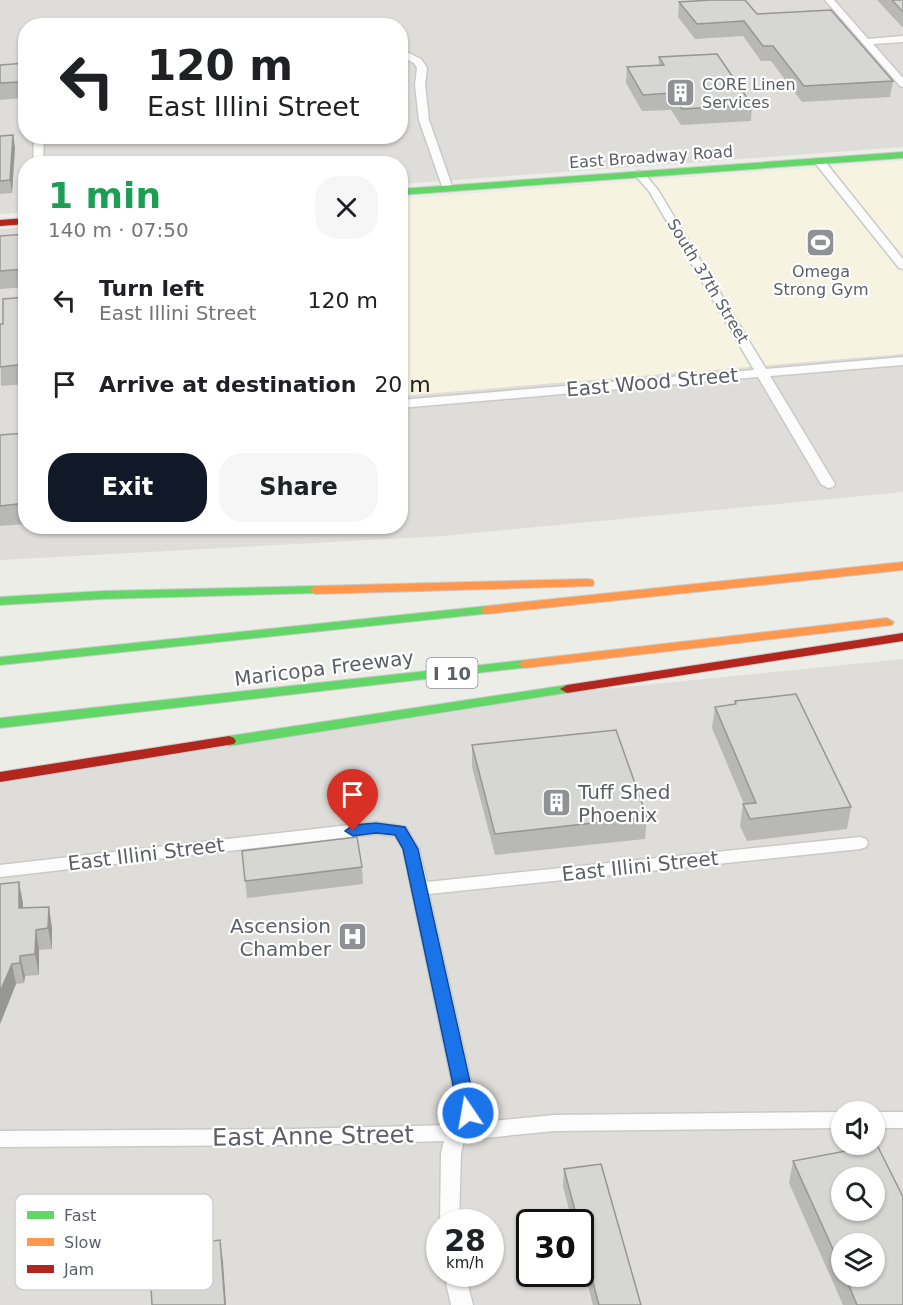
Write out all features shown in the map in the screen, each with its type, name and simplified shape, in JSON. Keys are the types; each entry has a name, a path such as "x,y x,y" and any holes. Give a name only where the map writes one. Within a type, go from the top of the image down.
{"main road":[{"name":"East Broadway Road","path":"408,192 903,155"},
{"path":"0,222 18,221"},
{"name":"Maricopa Freeway","path":"0,661 903,566"},
{"path":"0,601 103,595 787,578"},
{"name":"Maricopa Freeway","path":"0,723 274,694 903,620"},
{"path":"0,777 903,637"}],"street":[{"path":"830,0 903,84"},
{"path":"866,42 903,39"},
{"path":"408,56 418,61 422,69 420,85 424,120 448,189"},
{"path":"819,161 903,267"},
{"name":"South 37th Street","path":"639,174 653,190 828,484"},
{"name":"East Wood Street","path":"408,403 903,361"},
{"name":"East Illini Street","path":"0,871 376,828 400,831 411,849 419,889 860,843"},
{"path":"419,889 468,1113 456,1132 451,1154 449,1209"},
{"name":"East Anne Street","path":"0,1139 296,1137 456,1132 554,1123 831,1120"},
{"path":"885,1120 903,1120"},
{"path":"458,1287 462,1305"}],"shaded area":[{"path":"0,0 903,0 903,147 408,183 408,156 18,156 18,213 0,214"},
{"path":"903,161 903,354 408,395 408,198"},
{"path":"18,228 18,534 408,534 408,395 903,354 903,492 443,536 0,560 0,229"},
{"path":"903,659 903,1305 0,1305 0,783 427,707"}],"building":[{"path":"745,0 757,14 831,10 893,81 804,86 773,46 763,46 744,21 697,24 679,2"},
{"path":"892,0 903,0 903,12"},
{"path":"717,54 752,105 682,109 672,93 643,95 627,67 664,65 659,57"},
{"path":"18,64 18,82 0,83 0,65"},
{"path":"13,135 10,180 0,181 0,136"},
{"path":"18,235 18,270 0,271 0,236"},
{"path":"18,298 18,365 0,367 0,324 3,324 3,299"},
{"path":"18,434 18,504 0,506 0,435"},
{"path":"796,694 851,807 750,819 743,804 756,803 715,707 736,704 735,701"},
{"name":"Tuff Shed Phoenix","path":"616,730 647,817 495,834 472,745"},
{"path":"357,837 362,867 245,881 242,851"},
{"path":"19,882 19,908 49,907 48,928 36,930 35,954 20,956 20,963 12,964 0,992 0,884"},
{"path":"831,1154 882,1155 903,1197 903,1305 857,1305 850,1287 885,1287 885,1233 831,1233 831,1245 793,1161"},
{"path":"601,1164 641,1305 599,1305 594,1286 594,1209 575,1209 564,1169"},
{"path":"220,1240 225,1305 152,1305 151,1290 213,1290 213,1241"}],"traffic: fast":[{"path":"408,191 903,155"},
{"path":"0,601 103,595 315,590"},
{"path":"0,661 487,610"},
{"path":"0,723 525,664"},
{"path":"229,741 567,689"}],"traffic: slow":[{"path":"487,610 903,566"},
{"path":"315,590 588,583"},
{"path":"525,664 887,622"}],"traffic: jam":[{"path":"0,223 18,222"},
{"path":"567,689 903,637"},
{"path":"0,777 229,741"}],"place":[{"name":"CORE Linen Services","path":"681,93"},
{"name":"Omega Strong Gym","path":"821,243"},
{"name":"Tuff Shed Phoenix","path":"557,803"},
{"name":"Ascension Chamber","path":"352,937"}],"route":[{"path":"353,831 376,828 400,831 411,849 468,1113"}]}
